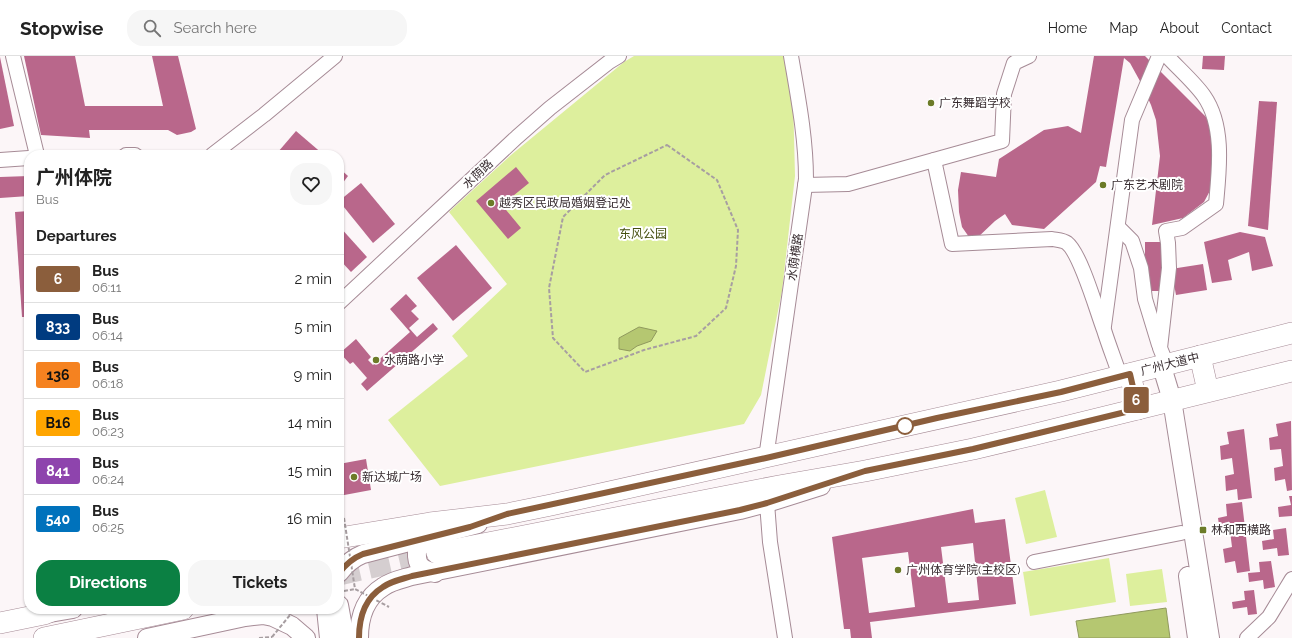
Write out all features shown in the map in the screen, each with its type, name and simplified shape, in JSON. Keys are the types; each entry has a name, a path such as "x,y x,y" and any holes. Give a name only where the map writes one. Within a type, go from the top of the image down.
{"highway":[{"name":"广州大道中","path":"344,537 430,523 507,514 766,458 937,418 1061,392 1125,375 1163,360 1200,356 1292,333"},
{"path":"1200,356 1208,391"},
{"path":"434,554 779,486 865,471 980,447 1292,370"},
{"path":"1125,375 1138,409"},
{"path":"0,623 37,614"},
{"path":"44,638 159,614"}],"main road":[{"path":"1163,360 1181,533 1197,638"},
{"path":"1167,401 1210,638"},
{"path":"344,567 356,556 363,554 434,554 767,503 865,471"},
{"path":"359,638 362,612 382,587 412,576 434,554 470,527 507,514"},
{"path":"147,638 245,614"},
{"path":"256,614 273,617 292,626 306,638"},
{"path":"327,614 329,638"},
{"path":"341,614 345,638"}],"street":[{"path":"13,56 35,150"},
{"path":"218,150 264,115 335,56"},
{"name":"水荫路","path":"344,296 545,113 580,84 619,56"},
{"name":"水荫横路","path":"766,458 805,185 805,145 791,56"},
{"path":"805,185 848,184 1002,141 1004,94 1014,63 1029,56"},
{"path":"1104,331 1132,120 1159,56"},
{"path":"1163,360 1169,268 1166,231 1182,228 1216,204 1219,172 1219,144 1214,114 1204,96 1167,56"},
{"path":"0,160 24,158"},
{"path":"934,160 952,244 1046,239 1060,240 1067,243 1074,251 1091,291 1104,331 1125,375"},
{"path":"1118,227 1132,242 1141,268 1145,298 1163,360"},
{"path":"767,503 770,542 785,638"},
{"path":"1034,562 1181,533"},
{"path":"1247,638 1269,617 1292,579"}],"path":[{"path":"667,145 717,180 738,230 736,266 726,308 696,336 644,350 585,372 553,338 549,288 563,217 605,175 667,145"},
{"path":"344,518 355,589"},
{"path":"344,591 355,589 389,607"},
{"path":"259,638 272,637 291,614"}],"green space":[{"name":"东风公园","path":"634,56 787,56 793,97 795,176 782,291 761,395 744,424 440,486 388,420 468,356 452,336 507,284 449,212 511,155 624,62"},
{"path":"1045,490 1057,537 1026,544 1015,498"},
{"path":"1109,558 1116,602 1030,616 1023,572"},
{"path":"1162,569 1167,602 1130,606 1126,574"}],"shaded area":[{"path":"639,327 657,331 651,341 637,346 630,351 619,349 619,338"},
{"path":"1166,608 1170,638 1079,638 1076,621"}],"building":[{"path":"24,56 75,56 85,106 163,106 152,56 178,56 196,129 191,132 177,135 168,130 89,130 90,138 41,135"},
{"path":"1094,56 1145,56 1206,117 1215,138 1213,185 1204,202 1183,218 1152,225 1160,156 1156,120 1141,83 1130,63 1124,58 1106,167 1100,166 1096,182 1044,229 1012,225 1005,214 995,221 975,240 969,237 962,227 959,212 958,190 961,172 996,177 999,159 1044,130 1068,126 1081,133"},
{"path":"1203,56 1225,56 1224,70 1202,69"},
{"path":"0,57 14,126 0,129"},
{"path":"1259,101 1277,102 1268,230 1248,226"},
{"path":"296,131 318,150 280,150"},
{"name":"越秀区民政局婚姻登记处","path":"516,167 529,183 502,205 521,228 508,239 476,201"},
{"path":"344,172 348,176 344,181"},
{"path":"24,176 24,196 0,198 0,177"},
{"path":"361,183 395,224 373,243 344,207 344,197"},
{"path":"24,211 24,317 22,317 15,212"},
{"path":"344,232 367,257 351,272 344,264"},
{"path":"1240,232 1265,237 1273,266 1252,271 1249,252 1228,260 1232,280 1212,283 1204,242"},
{"path":"1145,242 1163,242 1163,291 1145,291"},
{"path":"456,245 492,288 453,321 417,278"},
{"path":"1203,264 1207,290 1176,295 1171,269"},
{"path":"406,294 417,306 411,311 419,319 409,328 417,337 433,323 438,329 367,391 361,384 367,378 353,362 350,364 344,357 344,350 356,339 371,357 368,360 373,365 410,332 390,309"},
{"path":"1291,421 1292,490 1287,491 1285,479 1275,481 1274,468 1283,466 1281,449 1270,450 1269,438 1278,436 1276,424"},
{"path":"1244,429 1252,498 1238,500 1237,489 1226,491 1225,476 1234,474 1232,458 1221,460 1220,446 1229,444 1227,432"},
{"name":"新达城广场","path":"366,459 371,490 344,495 344,463"},
{"path":"1289,496 1292,496 1292,516 1279,517 1278,507 1291,505"},
{"path":"1242,502 1250,571 1237,573 1235,561 1225,563 1223,549 1232,547 1230,531 1220,532 1218,518 1227,516 1226,504"},
{"path":"973,509 975,523 1005,519 1016,604 870,622 872,638 851,638 850,629 844,629 832,537","holes":["973,543 979,600 948,603 941,547","908,552 915,607 869,613 862,558"]},
{"path":"1286,528 1289,555 1278,556 1277,548 1263,550 1262,541 1274,539 1273,530"},
{"path":"1271,561 1275,587 1264,589 1263,580 1249,582 1248,573 1260,572 1259,562"},
{"path":"1254,590 1257,614 1248,615 1247,607 1233,609 1232,602 1245,600 1244,591"}],"tunnel":[{"path":"344,574 436,553"}],"bus line":[{"name":"6","path":"344,567 356,556 470,527 507,514 766,458 937,418 1061,392 1130,374 1138,409 973,449 865,471 767,503 740,510 412,576 390,583 376,592 362,612 359,638"}],"place":[{"name":"广东舞蹈学校","path":"931,103"},
{"name":"广东艺术剧院","path":"1103,185"},
{"name":"越秀区民政局婚姻登记处","path":"491,203"},
{"name":"水荫路小学","path":"376,360"},
{"name":"新达城广场","path":"354,477"},
{"name":"林和西横路","path":"1203,530"},
{"name":"广州体育学院(主校区)","path":"898,570"}]}
